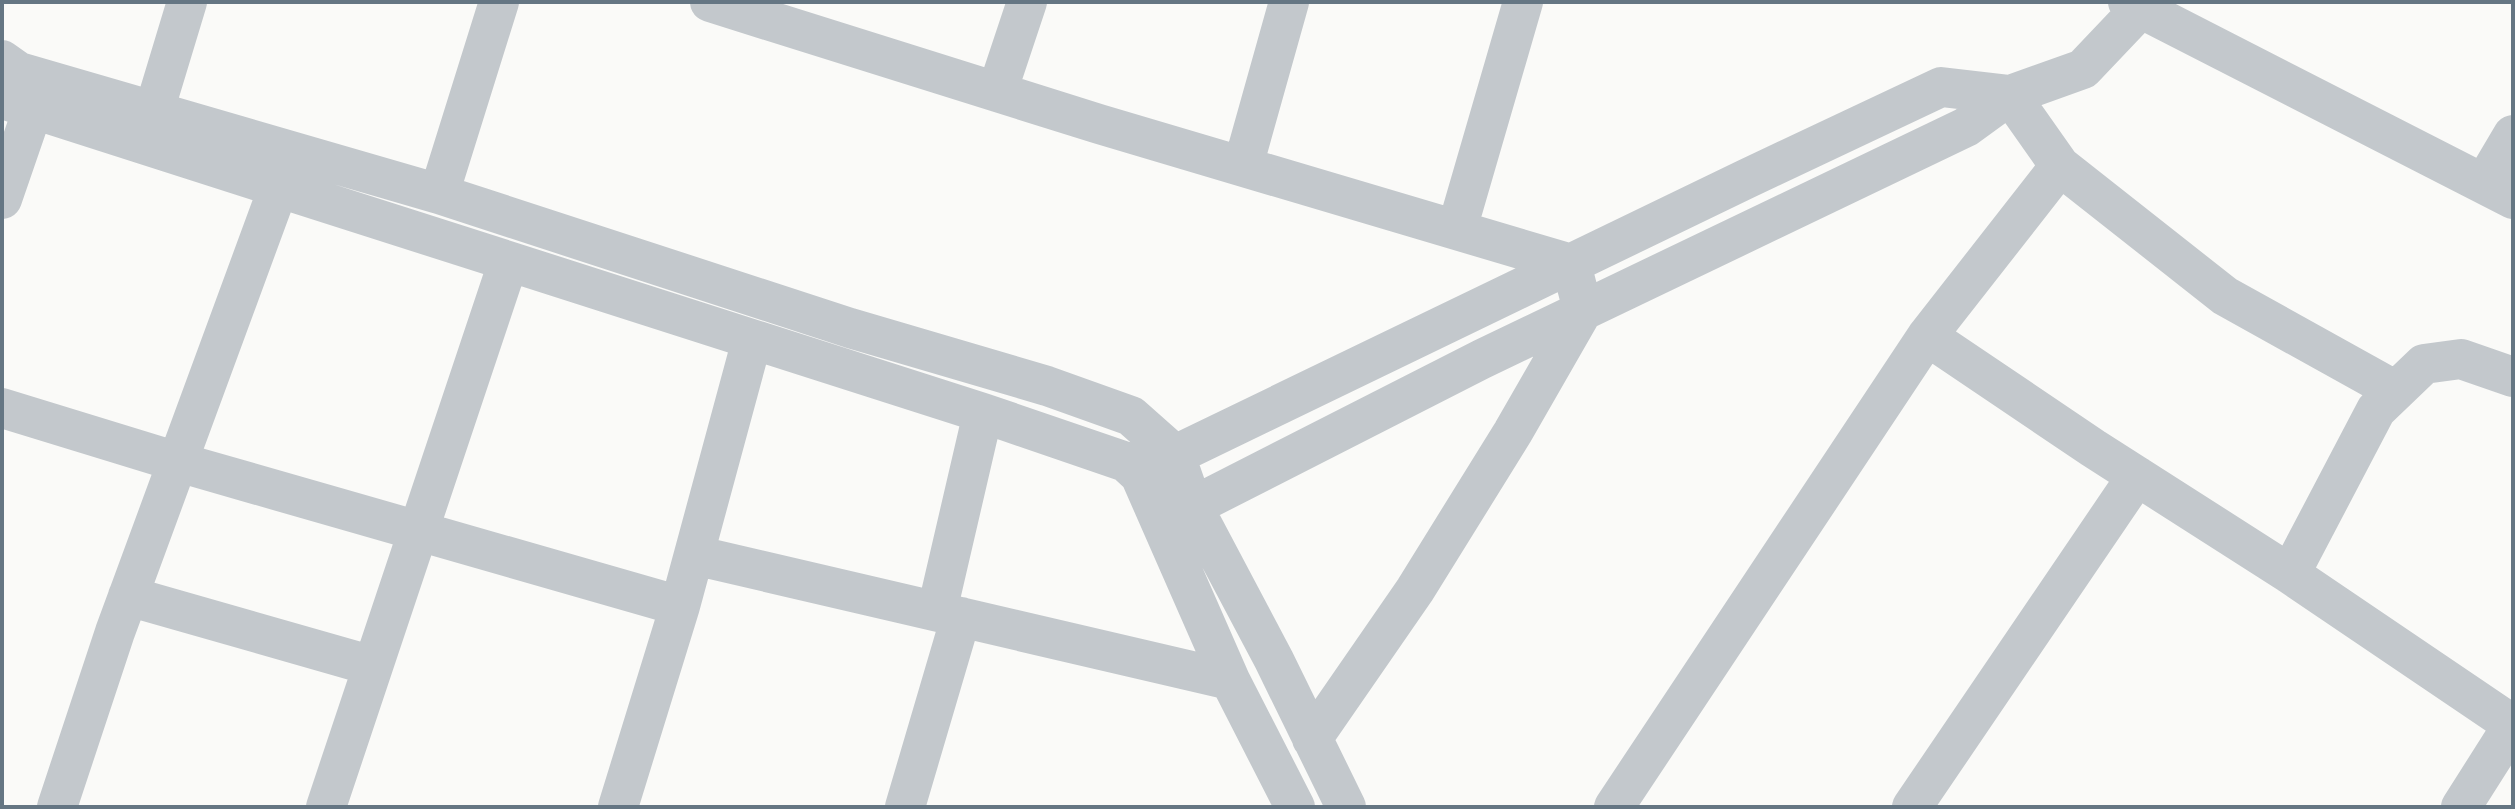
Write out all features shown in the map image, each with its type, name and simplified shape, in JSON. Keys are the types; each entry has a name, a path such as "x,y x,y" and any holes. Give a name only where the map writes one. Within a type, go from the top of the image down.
{"street":[{"path":"154,111 187,2"},
{"path":"439,194 499,2"},
{"path":"710,2 760,9 997,92 1571,264"},
{"path":"997,92 1027,2"},
{"path":"1243,166 1289,2"},
{"path":"1457,229 1523,2"},
{"path":"1177,514 1482,359 1966,127 2010,95 2083,69 2134,6 2498,191 2513,135"},
{"path":"2,60 19,72 439,194 850,328 1047,386 1131,416 1175,455 1177,514 1230,680 1295,807"},
{"path":"1140,475 1175,455 1941,87 2010,95 2060,166 2225,296 2396,391"},
{"path":"2,199 18,104 983,413 1126,462 1177,514 1312,739 1328,797"},
{"path":"1614,807 1927,336 2060,166"},
{"path":"57,807 128,596 278,189"},
{"path":"326,807 508,263"},
{"path":"1312,739 1415,590 1513,432 1583,310 1571,264"},
{"path":"1927,336 2290,574 2513,725 2461,807"},
{"path":"618,807 680,606 752,340"},
{"path":"2290,574 2376,410 2424,364 2461,359 2513,377"},
{"path":"2,408 178,462 680,606"},
{"path":"905,807 949,614 983,413"},
{"path":"1912,807 2137,476"},
{"path":"694,555 1230,680"},
{"path":"128,596 373,666"}]}
